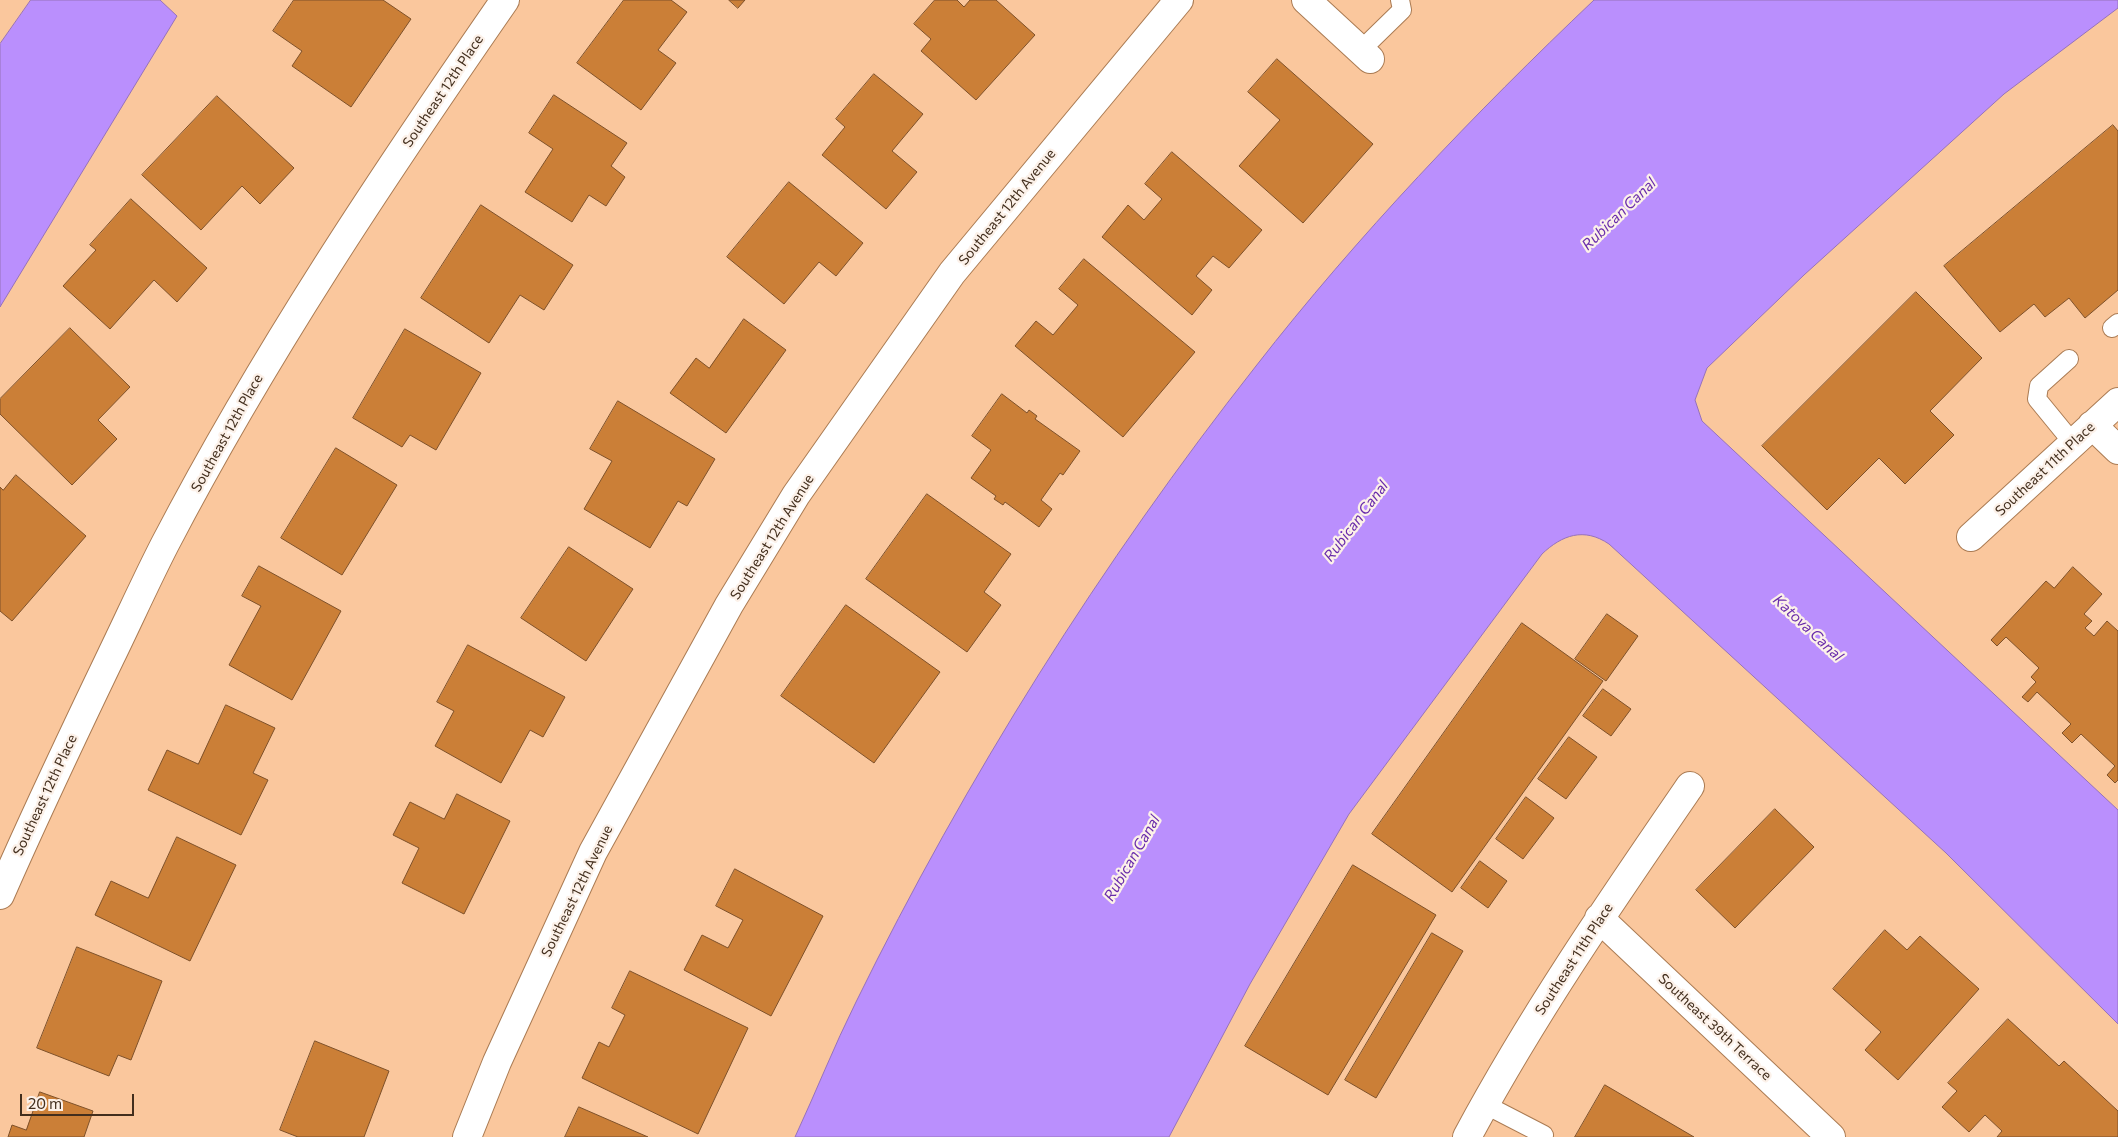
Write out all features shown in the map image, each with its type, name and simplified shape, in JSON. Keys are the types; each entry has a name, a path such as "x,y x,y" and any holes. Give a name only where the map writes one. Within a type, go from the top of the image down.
{"street":[{"name":"Southeast 12th Place","path":"0,895 42,799 165,544 258,378 329,261 414,131 505,0"},
{"name":"Southeast 12th Avenue","path":"467,1137 497,1062 593,852 730,605 796,495 952,274 1179,0"},
{"path":"1306,0 1365,54"},
{"name":"Southeast 11th Place","path":"1972,537 2118,402"},
{"path":"2083,434 2118,450"},
{"name":"Southeast 11th Place","path":"1467,1137 1484,1104 1558,980 1690,786"},
{"name":"Southeast 39th Terrace","path":"1599,918 1831,1137"}],"lane":[{"path":"1365,54 1402,10 1400,0"},
{"path":"2069,359 2039,386 2037,399 2083,434"},
{"path":"1484,1104 1544,1135 1543,1137"}],"water":[{"path":"31,0 160,0 177,16 0,307 0,44"},
{"path":"1594,0 2118,0 2118,8 2004,94 1804,275 1707,368 1695,400 1702,421 2118,810 2118,1024 1946,853 1609,544 1591,536 1582,535 1565,538 1542,554 1349,814 1250,984 1169,1137 795,1137 856,1002 898,918 943,836 1039,674 1090,595 1144,517 1256,366 1335,270 1461,131"}],"building":[{"path":"294,0 383,0 411,19 351,107 292,66 302,51 273,31"},
{"path":"624,0 671,0 687,12 658,50 676,63 641,110 577,63"},
{"path":"729,0 745,0 738,8"},
{"path":"935,0 957,0 964,7 970,0 996,0 1035,35 976,100 921,51 931,39 914,24"},
{"path":"1277,59 1373,144 1303,223 1239,166 1280,120 1248,92"},
{"path":"874,74 923,114 892,151 917,172 886,209 822,155 845,127 836,119"},
{"path":"554,95 627,143 611,166 625,177 606,206 589,195 572,222 525,192 553,149 529,133"},
{"path":"217,96 294,168 260,204 242,186 201,230 142,175"},
{"path":"2113,125 2118,131 2118,290 2085,318 2069,298 2045,317 2034,304 2000,332 1944,266"},
{"path":"1172,152 1262,230 1229,268 1213,256 1196,276 1212,290 1192,315 1102,237 1128,205 1144,220 1162,199 1145,184"},
{"path":"789,182 863,243 836,276 819,262 784,304 727,257"},
{"path":"131,199 207,268 177,302 154,280 110,329 63,286 96,250 90,245"},
{"path":"481,205 573,265 544,310 520,295 489,343 421,298"},
{"path":"1084,259 1195,352 1123,437 1015,346 1036,321 1053,335 1078,305 1059,289"},
{"path":"1916,292 1982,358 1930,411 1954,435 1905,484 1879,458 1827,510 1762,446"},
{"path":"744,319 786,350 726,433 670,393 696,358 709,368"},
{"path":"70,328 130,387 98,420 117,439 72,485 0,414 0,399"},
{"path":"405,329 481,373 436,450 410,435 402,447 353,418"},
{"path":"1002,394 1027,413 1029,410 1037,416 1035,419 1080,451 1063,475 1060,473 1041,500 1052,509 1039,527 1005,502 1003,505 994,499 996,496 971,478 991,450 972,436"},
{"path":"618,401 715,459 687,506 678,501 650,548 584,509 612,461 590,449"},
{"path":"336,448 397,485 342,575 281,538"},
{"path":"16,475 86,536 12,621 0,611 0,487 3,490"},
{"path":"927,494 1011,554 984,592 1001,605 967,652 866,579"},
{"path":"569,547 633,589 586,661 521,618"},
{"path":"259,566 341,611 292,700 229,665 261,606 242,596"},
{"path":"2073,567 2102,594 2084,614 2092,621 2085,628 2094,636 2107,621 2118,631 2118,780 2115,783 2107,775 2115,766 2081,734 2072,743 2062,733 2071,724 2037,692 2028,702 2022,697 2036,682 2031,677 2039,668 2006,637 1997,646 1991,640 2046,581 2054,588"},
{"path":"846,605 940,672 874,763 781,696"},
{"path":"1607,614 1638,636 1606,681 1575,659"},
{"path":"1522,623 1603,681 1452,892 1372,834"},
{"path":"468,645 565,697 543,737 530,730 501,783 435,746 454,711 437,702"},
{"path":"1603,689 1631,709 1611,736 1583,716"},
{"path":"226,705 275,728 253,773 268,780 241,835 148,790 167,750 198,764"},
{"path":"1569,737 1597,757 1566,799 1538,779"},
{"path":"457,794 510,821 464,914 402,883 419,848 393,835 410,802 444,819"},
{"path":"1526,797 1554,818 1523,859 1496,839"},
{"path":"1775,809 1814,847 1735,928 1696,890"},
{"path":"177,837 236,865 190,961 95,915 111,881 148,898"},
{"path":"1480,861 1507,881 1488,908 1461,888"},
{"path":"1353,865 1436,915 1328,1095 1245,1046"},
{"path":"735,869 823,916 771,1016 684,970 702,935 728,948 743,920 716,906"},
{"path":"1885,930 1907,950 1920,936 1979,989 1898,1080 1865,1050 1881,1032 1833,989"},
{"path":"1432,933 1463,951 1376,1098 1345,1080"},
{"path":"77,947 162,981 131,1060 118,1055 109,1076 37,1048"},
{"path":"630,971 748,1028 698,1134 582,1078 599,1042 609,1047 625,1015 612,1008"},
{"path":"2008,1019 2059,1066 2064,1061 2118,1111 2118,1137 1997,1137 2002,1131 1985,1115 1969,1132 1942,1107 1957,1091 1948,1083"},
{"path":"315,1041 389,1071 364,1137 298,1137 280,1130"},
{"path":"1605,1085 1694,1137 1575,1137"},
{"path":"40,1092 93,1111 84,1137 8,1137 12,1125 26,1130"},
{"path":"579,1107 648,1137 565,1137"}],"water label":[{"name":"Rubican Canal","path":"1619,214"},
{"name":"Rubican Canal","path":"1356,521"},
{"name":"Katova Canal","path":"1808,628"},
{"name":"Rubican Canal","path":"1132,858"}]}
